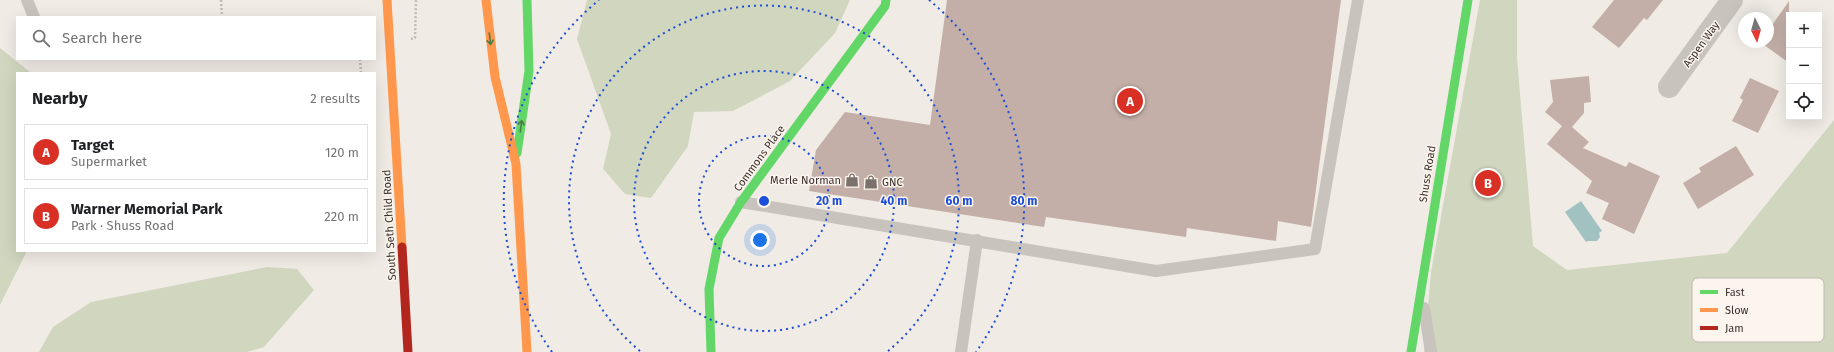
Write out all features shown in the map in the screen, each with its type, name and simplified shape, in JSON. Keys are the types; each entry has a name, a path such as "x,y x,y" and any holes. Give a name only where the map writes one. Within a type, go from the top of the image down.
{"street":[{"name":"South Seth Child Road","path":"387,0 408,352"},
{"path":"486,0 495,77 516,164 527,352"},
{"path":"516,164 529,71 527,0"},
{"name":"Commons Place","path":"711,352 709,289 719,238 741,202 885,6 886,0"},
{"name":"Shuss Road","path":"1411,352 1468,0"},
{"name":"Aspen Way","path":"1669,87 1732,0"}],"lane":[{"path":"28,0 34,16"},
{"path":"741,202 977,240 1156,271 1314,249 1358,0"},
{"path":"376,22 388,20"},
{"path":"961,352 977,240"},
{"path":"1421,286 1431,352"}],"path":[{"path":"221,0 222,16"},
{"path":"360,60 361,72"}],"green space":[{"path":"587,0 850,0 835,33 790,81 733,111 694,112 688,146 651,198 625,194 603,169 611,134 577,39"},
{"path":"1480,0 1517,0 1517,58 1533,246 1567,270 1727,253 1834,120 1834,352 1424,352 1431,272"},
{"path":"0,48 30,72 16,72 16,252 26,252 0,305"},
{"path":"267,267 297,269 314,290 264,347 247,352 39,352 53,327 91,302"}],"water":[{"path":"1581,201 1602,231 1599,233 1600,237 1597,241 1586,242 1565,212"}],"building":[{"path":"947,0 1341,0 1311,227 1278,221 1276,241 1187,228 1186,237 1046,217 1044,227 809,191 816,150 845,112 930,125"},
{"path":"1614,0 1663,0 1647,20 1644,18 1619,48 1592,27"},
{"path":"1789,1 1789,12 1786,12 1786,61 1768,48 1774,48 1774,22"},
{"path":"1589,76 1591,102 1584,103 1584,113 1572,127 1589,142 1583,148 1626,167 1629,162 1660,176 1634,234 1602,219 1609,203 1586,193 1592,181 1547,144 1562,126 1545,112 1553,102 1550,80"},
{"path":"1750,78 1779,91 1758,133 1732,121 1743,100 1740,98"},
{"path":"1736,146 1754,175 1698,209 1683,183 1701,172 1699,168"}],"traffic: fast":[{"path":"517,153 529,71 527,0"},
{"path":"711,352 709,289 719,238 741,202 885,6 886,0"},
{"path":"1411,352 1468,0"}],"traffic: slow":[{"path":"387,0 402,247"},
{"path":"486,0 495,77 516,164 527,352"}],"traffic: jam":[{"path":"402,247 408,352"}],"place":[{"name":"Target","path":"1130,101"},
{"name":"Merle Norman","path":"852,180"},
{"name":"GNC","path":"871,182"},
{"name":"Warner Memorial Park","path":"1488,183"}]}
